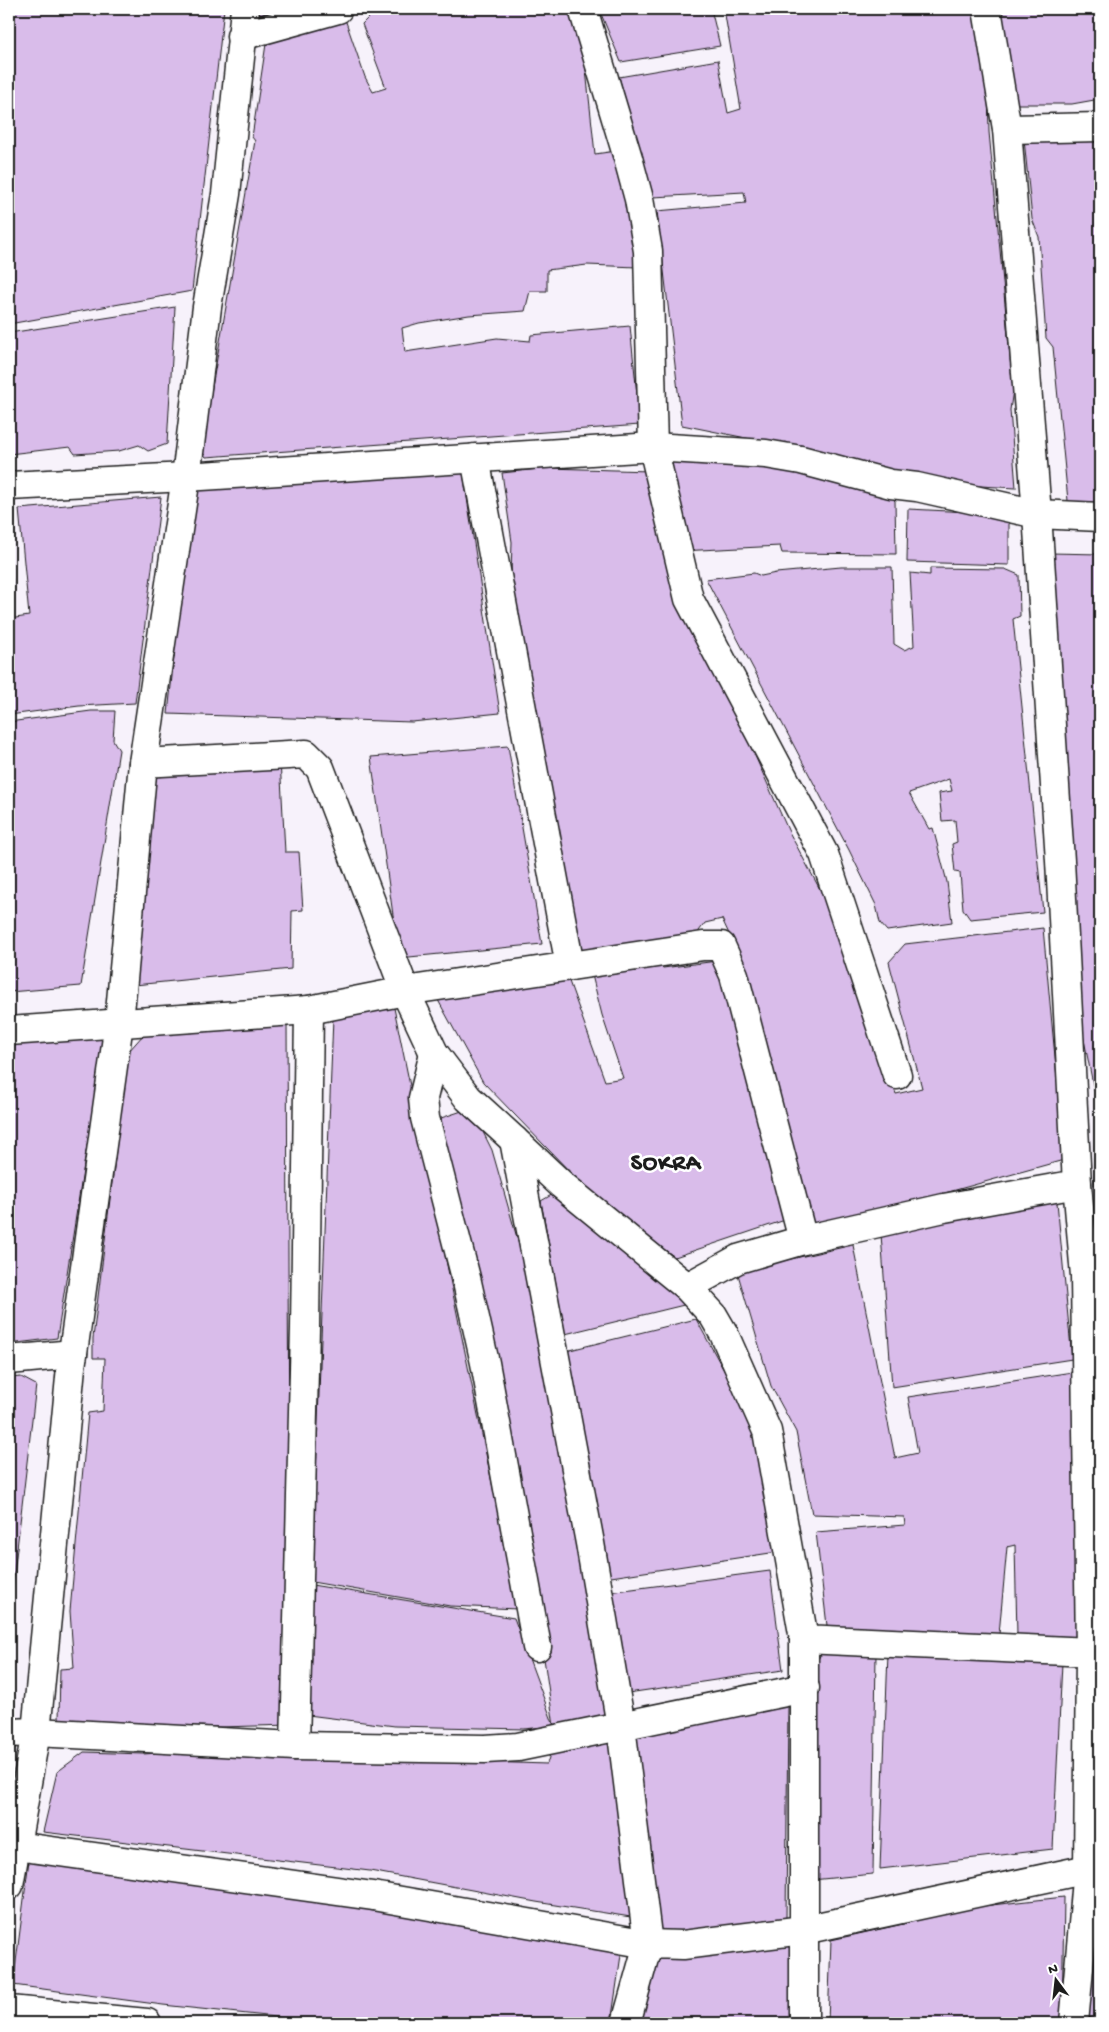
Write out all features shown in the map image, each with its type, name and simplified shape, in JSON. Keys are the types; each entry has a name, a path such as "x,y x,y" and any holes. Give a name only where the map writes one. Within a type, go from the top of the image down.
{"street":[{"path":"9,1885 36,1732 73,1354 119,1023 143,763 186,477 207,307 226,194 245,9"},
{"path":"241,36 338,9"},
{"path":"583,9 628,158 648,251 653,447 689,599 824,854 897,1075"},
{"path":"987,9 1007,129 1037,514 1060,861 1076,1184 1093,1276 1095,1756 1088,1868 1074,2023"},
{"path":"1007,129 1100,127"},
{"path":"9,486 186,477 653,447 766,454 801,460 891,484 917,487 1037,514 1100,517"},
{"path":"475,458 570,966"},
{"path":"143,763 306,754 313,760 320,768 405,991 434,1053 468,1098 562,1185 687,1287 713,1315 724,1334 767,1431 804,1639 804,2023"},
{"path":"9,1031 309,1010 405,991 703,946 722,946 734,975 803,1240"},
{"path":"295,1746 305,1328 309,1010"},
{"path":"434,1053 422,1098 425,1118 469,1291 537,1647"},
{"path":"514,1140 588,1533 621,1726 648,1944 626,2023"},
{"path":"687,1287 738,1259 803,1240 944,1208 1076,1184"},
{"path":"9,1360 73,1354"},
{"path":"804,1639 1095,1653"},
{"path":"9,1733 36,1732 295,1746 510,1748 805,1688"},
{"path":"16,1846 373,1896 648,1944 683,1945 804,1930 1088,1868"},
{"path":"9,2010 146,2023"}],"building":[{"path":"9,9 224,9 192,291 9,324"},
{"path":"257,9 279,9 256,16"},
{"path":"377,9 572,9 584,51 595,154 616,151 630,197 637,267 587,265 547,270 547,291 530,291 525,311 469,315 419,323 402,328 405,352 497,338 530,341 531,335 630,326 640,425 206,457 201,450 255,141 252,137 266,44 345,19 365,77 373,92 386,88 362,24"},
{"path":"599,9 711,9 720,46 621,62"},
{"path":"724,9 975,9 988,90 989,132 1013,390 1010,410 1016,488 928,483 766,442 682,425 657,211 746,203 744,192 653,197 619,77 718,60 728,113 741,109"},
{"path":"998,9 1100,9 1100,99 1072,104 1010,104"},
{"path":"1024,139 1100,139 1100,508 1069,511 1053,347 1046,338 1039,237 1032,219"},
{"path":"175,307 167,444 148,451 139,445 119,451 75,454 70,447 9,454 9,333"},
{"path":"661,459 752,459 890,494 895,501 896,554 782,553 780,546 680,551"},
{"path":"462,465 500,713 412,722 168,714 177,629 186,492 253,475"},
{"path":"548,468 649,471 740,722 788,830 830,908 896,1094 922,1088 889,962 905,944 1043,928 1058,1089 1071,1158 916,1201 813,1233 747,972 722,919 705,923 693,939 579,951 525,675 511,574 512,542 502,473"},
{"path":"161,497 135,703 79,706 9,715 9,619 29,616 19,509"},
{"path":"908,509 1009,514 1009,565 907,562"},
{"path":"9,538 13,600 9,601"},
{"path":"1050,553 1100,554 1100,1217 1095,1182 1099,1114 1076,1000"},
{"path":"841,567 892,567 894,644 904,650 914,646 910,573 930,575 930,568 1005,569 1019,575 1020,616 1013,619 1043,912 970,919 963,909 960,873 955,872 952,844 957,842 955,820 942,821 939,793 952,791 949,779 909,793 929,829 933,828 947,882 952,922 887,931 880,923 876,905 849,850 706,579 754,573 761,576"},
{"path":"91,711 115,711 113,740 119,750 81,986 9,992 9,722"},
{"path":"508,746 542,944 399,958 371,757"},
{"path":"280,760 285,852 299,852 303,910 292,911 291,969 125,986 150,768"},
{"path":"717,961 788,1219 675,1257 617,1216 576,1178 483,1082 433,991 566,973 605,1081 623,1078 602,1015 591,971 659,965 663,968"},
{"path":"394,1008 518,1609 450,1606 312,1582 333,1017"},
{"path":"287,1020 290,1725 221,1727 59,1721 60,1669 74,1668 70,1611 88,1413 103,1411 105,1358 93,1358 93,1338 128,1052 144,1034"},
{"path":"104,1036 57,1338 9,1344 9,1045"},
{"path":"471,1108 492,1150 531,1287 614,1713 554,1726 539,1625 441,1118"},
{"path":"562,1189 688,1304 565,1334 541,1201"},
{"path":"1057,1202 1072,1359 892,1387 881,1234"},
{"path":"853,1245 895,1458 918,1453 908,1397 1079,1371 1082,1637 1017,1635 1015,1545 1007,1547 999,1634 828,1634 816,1532 905,1525 904,1517 812,1514 796,1432 771,1386 737,1271"},
{"path":"696,1319 759,1435 777,1552 611,1577 601,1570 566,1351"},
{"path":"21,1377 36,1385 9,1617 9,1378"},
{"path":"770,1571 783,1670 628,1693 609,1592"},
{"path":"312,1585 514,1618 554,1726 524,1729 395,1726 308,1715 312,1657 305,1657"},
{"path":"823,1650 876,1652 873,1874 812,1880 818,1715 811,1712 812,1671"},
{"path":"888,1653 1062,1663 1053,1849 880,1869"},
{"path":"788,1706 786,1920 660,1935 632,1736"},
{"path":"613,1736 637,1918 536,1902 370,1871 43,1832 57,1772 84,1752 143,1754 175,1752 547,1764 553,1744"},
{"path":"1100,1765 1100,2020 1087,2017"},
{"path":"29,1860 172,1877 337,1905 622,1948 611,2023 332,2023 163,2005 13,1985"},
{"path":"1064,1897 1062,2023 828,2023 831,1940 908,1923 910,1914"},
{"path":"798,1936 794,2023 635,2023 646,1976 661,1958"}],"district":[{"name":"SOKRA","path":"666,1161"}]}
